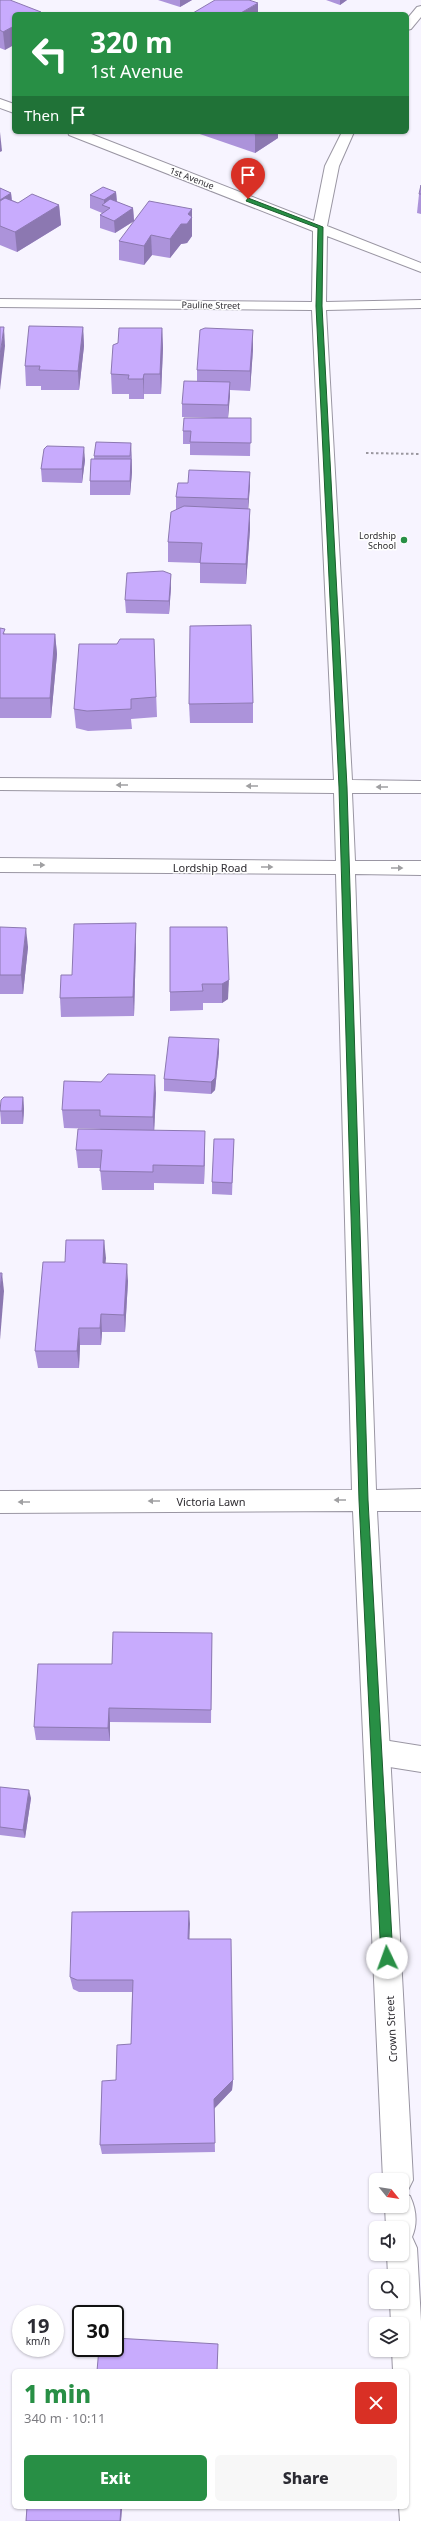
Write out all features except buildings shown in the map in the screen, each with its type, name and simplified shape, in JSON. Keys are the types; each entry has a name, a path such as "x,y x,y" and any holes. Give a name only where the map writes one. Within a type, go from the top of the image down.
{"street":[{"path":"409,24 421,10"},
{"path":"0,103 12,108"},
{"name":"1st Avenue","path":"79,134 320,227 421,268"},
{"name":"Crown Street","path":"347,134 332,166 320,227 319,306 343,787 364,1500 398,2173"},
{"name":"Pauline Street","path":"0,303 319,306 421,304"},
{"path":"0,784 421,787"},
{"name":"Lordship Road","path":"0,865 421,868"},
{"name":"Victoria Lawn","path":"0,1502 421,1500"},
{"path":"377,1752 421,1759"},
{"path":"403,2261 408,2369"},
{"path":"409,2384 416,2521"}],"path":[{"path":"326,453 421,454"}],"place":[{"name":"Lordship School","path":"404,540"}],"route":[{"path":"248,199 320,227 319,306 343,787 364,1500 387,1958"}]}
